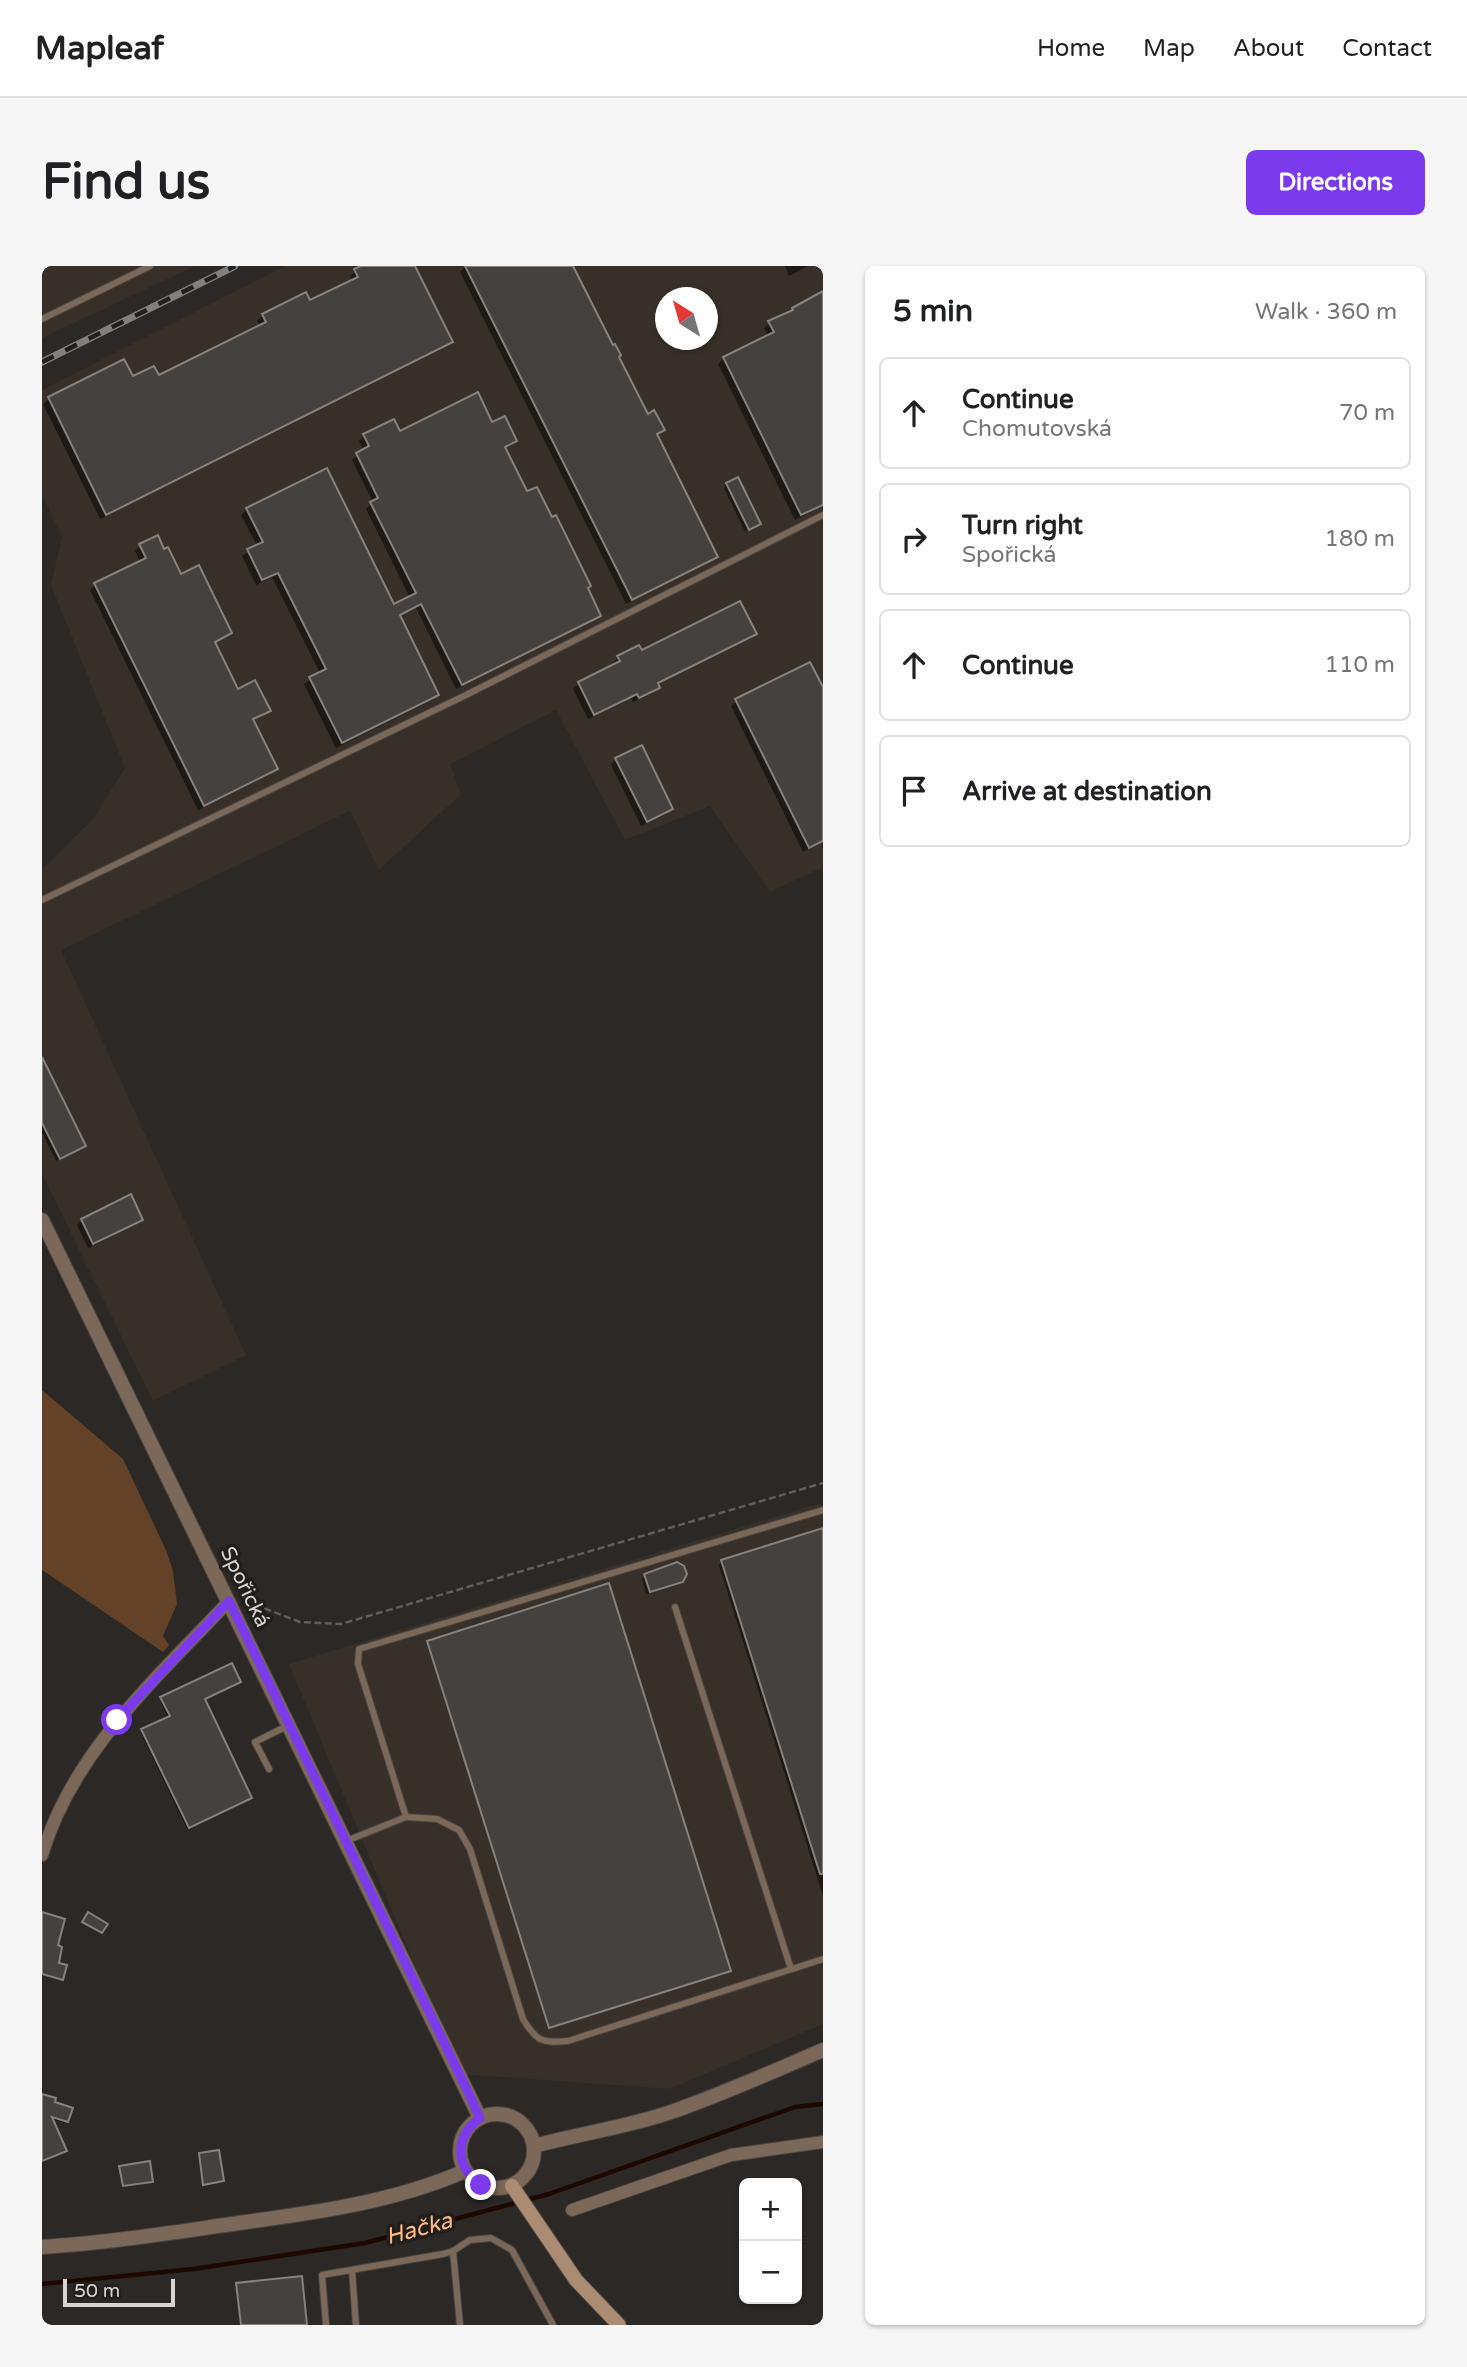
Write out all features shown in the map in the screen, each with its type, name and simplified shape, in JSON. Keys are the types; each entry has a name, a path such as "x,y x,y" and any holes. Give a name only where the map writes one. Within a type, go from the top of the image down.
{"main road":[{"path":"513,2187 576,2280 619,2325"}],"street":[{"name":"Spořická","path":"42,1220 480,2118"},
{"path":"42,1855 75,1777 117,1720 229,1601"},
{"path":"534,2146 623,2126 673,2111 823,2050"},
{"path":"489,2115 510,2116 526,2128 534,2146 530,2170 513,2187 491,2188 481,2185 465,2171 461,2162 461,2141 472,2124 489,2115"},
{"path":"572,2210 731,2155 823,2142"},
{"path":"42,2247 109,2242 308,2214 382,2199 465,2171"}],"lane":[{"path":"42,319 150,266"},
{"path":"42,900 466,695 823,515"},
{"path":"406,1816 358,1664 359,1649 823,1510"},
{"path":"675,1607 791,1969"},
{"path":"269,1769 255,1742 289,1725"},
{"path":"346,1841 406,1816 437,1819 459,1830 470,1849 523,2019 534,2037 548,2042 568,2041 823,1959"},
{"path":"326,2325 322,2274 453,2251 470,2240 491,2238 512,2250 553,2325"},
{"path":"453,2251 460,2325"},
{"path":"352,2270 356,2325"}],"path":[{"path":"229,1601 258,1606 300,1622 341,1624 823,1483"}],"shaded area":[{"path":"42,266 195,266 42,338"},
{"path":"285,266 823,266 823,867 770,892 710,806 625,840 556,710 450,764 461,794 379,870 350,811 61,950 246,1355 153,1401 42,1174 42,869 93,819 125,768 51,585 62,537 42,495 42,390"},
{"path":"42,1390 123,1459 166,1550 173,1571 177,1604 163,1636 169,1645 163,1652 42,1570"},
{"path":"817,1504 823,1505 823,2024 669,2089 460,2074 289,1664"}],"building":[{"path":"361,266 415,266 453,342 106,515 48,397 124,359 133,376 154,366 159,375 266,322 262,314 306,292 310,300 358,277 354,269"},
{"path":"465,266 573,266 613,345 615,344 621,355 619,357 648,414 654,410 665,430 657,434 718,557 632,600"},
{"path":"823,291 823,505 801,515 723,357 774,332 768,321 793,310 792,308"},
{"path":"478,392 492,422 505,416 517,441 505,447 527,491 537,487 552,517 556,515 591,586 588,588 601,616 462,685 421,604 400,615 439,695 342,743 309,677 326,669 278,573 262,580 247,549 263,542 246,508 327,468 394,604 416,593 370,502 378,498 356,453 369,446 363,434 394,419 400,431"},
{"path":"738,477 761,524 749,530 726,483"},
{"path":"158,535 164,549 168,547 181,574 199,565 232,633 215,642 238,689 255,680 271,711 253,719 278,769 204,806 94,583 146,558 139,544"},
{"path":"740,601 757,634 658,683 660,688 639,698 637,694 594,715 578,682 620,661 617,656 639,645 642,650"},
{"path":"810,662 823,687 823,841 809,848 735,699"},
{"path":"642,745 673,809 647,822 615,758"},
{"path":"42,1057 86,1146 60,1159 42,1123"},
{"path":"131,1194 143,1220 93,1244 81,1219"},
{"path":"823,1528 823,1874 820,1874 721,1560"},
{"path":"677,1562 684,1566 687,1574 683,1582 650,1592 644,1574"},
{"path":"609,1583 731,1971 549,2028 427,1641"},
{"path":"232,1663 241,1682 205,1699 252,1798 189,1828 141,1729 170,1716 160,1697"},
{"path":"42,1912 65,1919 58,1945 62,1947 59,1963 67,1965 63,1980 42,1974"},
{"path":"88,1912 108,1924 102,1933 82,1922"},
{"path":"42,2094 56,2098 55,2102 73,2108 68,2122 52,2117 67,2151 42,2161"},
{"path":"219,2150 224,2181 203,2185 199,2153"},
{"path":"150,2161 153,2182 123,2186 119,2166"},
{"path":"302,2276 307,2325 241,2325 236,2283"}],"waterway":[{"name":"Hačka","path":"42,2284 194,2269 365,2243 549,2194 795,2107 823,2104"}],"railway":[{"path":"42,362 235,266"}],"route":[{"path":"117,1720 229,1601 480,2118 465,2132 460,2152 465,2171 481,2185"}]}
